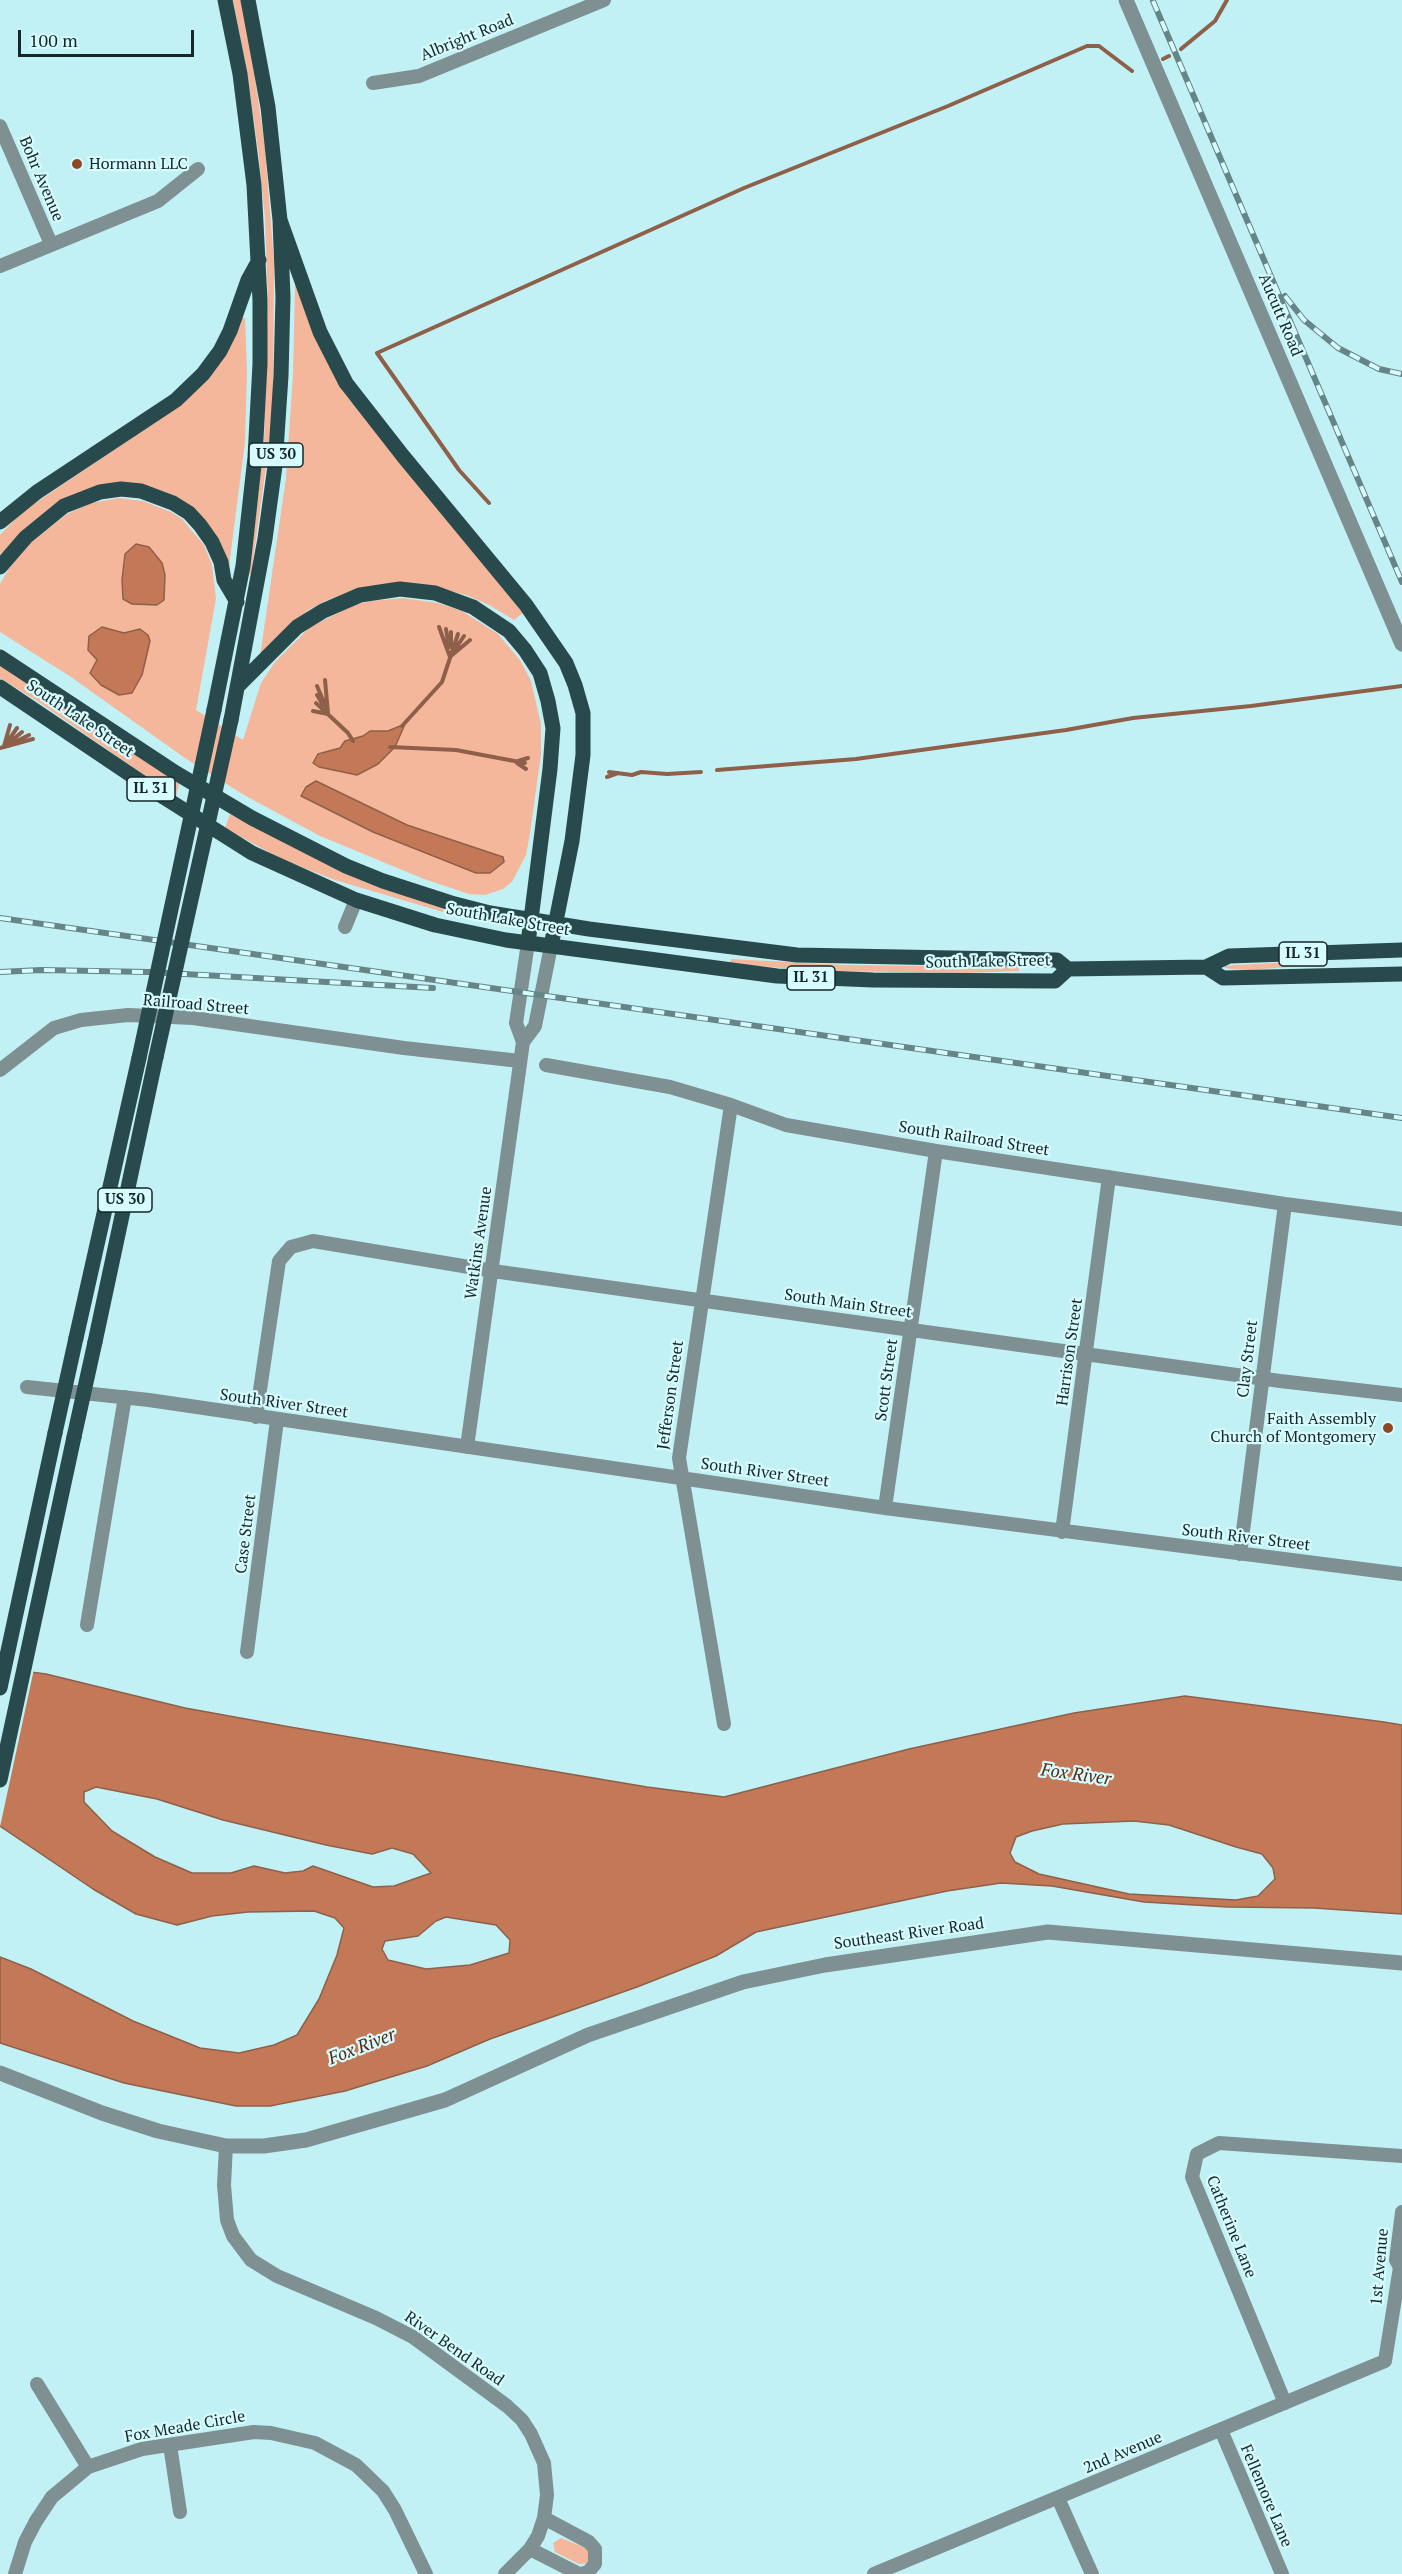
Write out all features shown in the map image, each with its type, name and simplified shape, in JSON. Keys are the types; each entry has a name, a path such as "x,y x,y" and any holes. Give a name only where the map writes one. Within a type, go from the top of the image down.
{"main road":[{"name":"US 30","path":"0,1689 237,602 251,503 258,417 259,260 254,185 240,74 225,0"},
{"name":"US 30","path":"0,1780 231,720 265,538 275,466 283,297 280,220 268,107 248,0"},
{"path":"280,220 320,332 346,383 526,605 550,637 569,670 583,714 585,731 572,842 550,946"},
{"path":"0,522 37,492 176,400 203,374 220,351 230,331 248,280 259,260"},
{"path":"0,567 26,537 64,506 100,492 121,489 141,491 173,503 189,513 200,525 212,542 224,580 237,602"},
{"path":"237,687 297,627 323,611 360,595 400,590 435,593 472,607 508,631 525,650 540,673 548,701 552,728 550,769 528,943"},
{"name":"South Lake Street","path":"0,657 176,773 252,818 365,873 424,895 489,913 556,924 798,955 1057,960 1068,969 1206,967 1230,956 1402,950"},
{"name":"South Lake Street","path":"0,687 235,843 308,880 356,900 435,925 528,943 731,971 829,979 1055,981 1068,969"},
{"name":"South Lake Street","path":"1206,967 1223,978 1402,974"}],"street":[{"name":"Albright Road","path":"373,83 419,76 604,0"},
{"name":"Aucutt Road","path":"1126,0 1402,645"},
{"name":"Bohr Avenue","path":"0,126 51,244"},
{"path":"0,266 158,201 198,169"},
{"path":"345,927 356,900"},
{"name":"Watkins Avenue","path":"523,1042 516,1023 528,943"},
{"name":"Watkins Avenue","path":"467,1447 523,1042 535,1026 550,946"},
{"name":"Railroad Street","path":"0,1070 54,1028 81,1020 128,1015 193,1018 404,1048 520,1061"},
{"name":"South Railroad Street","path":"546,1065 670,1087 731,1105 786,1125 936,1151 1402,1219"},
{"name":"Jefferson Street","path":"724,1724 679,1458 731,1105"},
{"name":"Scott Street","path":"885,1508 936,1151"},
{"name":"Harrison Street","path":"1062,1532 1109,1177"},
{"name":"Clay Street","path":"1240,1554 1285,1203"},
{"name":"South Main Street","path":"256,1417 279,1261 291,1247 313,1241 492,1271 1262,1379 1402,1395"},
{"name":"South River Street","path":"27,1387 125,1397 885,1508 1402,1574"},
{"path":"87,1625 125,1397"},
{"name":"Case Street","path":"247,1652 277,1420"},
{"name":"Southeast River Road","path":"0,2073 102,2113 158,2131 226,2146 288,2144 445,2100 588,2035 743,1982 825,1965 1036,1934 1059,1933 1402,1963"},
{"name":"Catherine Lane","path":"1285,2403 1192,2177 1197,2154 1219,2143 1402,2156"},
{"name":"River Bend Road","path":"226,2146 224,2185 227,2220 234,2236 251,2260 277,2276 376,2318 413,2337 507,2406 522,2420 539,2449 546,2481 544,2518 538,2536 530,2549 505,2574"},
{"name":"1st Avenue","path":"1385,2361 1400,2266 1396,2260 1402,2212"},
{"name":"2nd Avenue","path":"874,2574 1385,2361"},
{"path":"37,2384 88,2467"},
{"name":"Fellemore Lane","path":"1221,2430 1282,2574"},
{"name":"Fox Meade Circle","path":"15,2574 25,2542 52,2497 88,2467 124,2454 254,2432 292,2437 315,2443 338,2453 367,2474 383,2491 410,2537 426,2574"},
{"path":"170,2445 180,2512"},
{"path":"1058,2498 1092,2574"},
{"path":"530,2549 580,2574 588,2572 595,2564 595,2549 589,2542 544,2518"}],"shaded area":[{"path":"233,0 241,0 255,78 265,148 274,262 273,397 268,453 251,574 249,574 264,445 268,300 265,218 259,158 248,77"},
{"path":"295,285 297,285 315,338 345,394 523,613 514,620 466,595 432,586 362,587 323,602 307,611 260,656 286,478 293,374"},
{"path":"242,318 245,318 247,371 245,442 229,567 184,502 168,493 141,485 60,501 25,528 0,555 0,535 22,512 167,414"},
{"path":"119,498 143,501 171,512 182,519 204,545 212,565 216,599 196,710 243,740 261,683 275,662 310,627 354,605 403,598 438,603 462,611 498,634 520,660 531,681 541,724 541,755 526,855 512,882 503,889 485,895 469,894 424,879 320,836 244,795 185,758 71,677 0,632 0,584 25,547 67,514 91,503"},
{"path":"0,665 179,783 176,797 0,678"},
{"path":"230,814 349,874 444,908 443,912 335,880 281,859 225,828"},
{"path":"731,959 843,965 1019,967 1019,971 965,973 823,971 730,964"},
{"path":"1326,960 1327,964 1250,970 1220,966"},
{"path":"561,2538 586,2548 591,2556 588,2563 579,2564 555,2552 553,2543"}],"water":[{"path":"136,544 149,547 162,563 165,575 164,600 157,605 132,604 123,599 122,580 125,554"},
{"path":"102,627 124,633 140,629 148,635 150,641 142,675 132,693 119,695 101,685 90,673 97,660 88,650 89,636"},
{"path":"405,724 395,747 378,764 357,775 319,767 313,763 318,754 340,748 345,741 363,736 370,731 388,731"},
{"path":"316,781 407,825 503,857 504,862 490,873 476,873 373,832 301,796 306,787"},
{"name":"Fox River","path":"0,1668 46,1674 185,1708 290,1727 647,1787 724,1797 909,1749 1074,1713 1185,1696 1402,1725 1402,1914 1314,1908 1228,1907 1144,1902 1052,1886 1001,1883 947,1891 756,1932 716,1956 637,1987 490,2039 427,2066 345,2091 270,2106 236,2106 124,2083 0,2043 0,1957 31,1969 133,2021 200,2048 239,2053 274,2045 297,2035 319,1999 337,1955 344,1928 335,1918 314,1911 248,1912 212,1916 177,1925 136,1914 93,1889 0,1826","holes":["96,1787 157,1799 223,1820 326,1845 372,1854 392,1848 413,1854 431,1873 394,1886 373,1887 313,1866 303,1871 285,1873 254,1866 231,1873 192,1873 155,1857 112,1831 84,1802 84,1792","1134,1821 1169,1825 1262,1854 1273,1868 1275,1879 1258,1896 1236,1900 1129,1894 1039,1874 1015,1862 1010,1853 1016,1837 1063,1824","446,1917 496,1925 510,1940 509,1953 470,1965 426,1969 388,1960 382,1949 385,1941 418,1936 436,1921"]}],"pier":[{"path":"0,1665 34,1669 0,1827"}],"waterway":[{"path":"1181,49 1215,21 1227,0"},
{"path":"489,503 459,470 377,353 744,188 948,106 1087,46 1099,46 1132,71"},
{"path":"1163,59 1169,56"},
{"path":"439,627 450,657"},
{"path":"446,629 449,647"},
{"path":"451,632 451,647"},
{"path":"402,726 442,682 458,634"},
{"path":"454,651 464,636"},
{"path":"451,656 470,640"},
{"path":"325,680 328,713"},
{"path":"317,686 326,707"},
{"path":"717,770 856,759 1066,730 1133,718 1251,706 1402,686"},
{"path":"317,695 323,705"},
{"path":"316,703 348,733 353,741"},
{"path":"313,711 328,714"},
{"path":"4,746 10,725"},
{"path":"8,741 17,728"},
{"path":"0,748 22,732"},
{"path":"13,743 29,735"},
{"path":"4,747 33,739"},
{"path":"390,747 456,750 525,763"},
{"path":"518,761 528,758"},
{"path":"517,763 526,769"},
{"path":"609,772 632,775 641,772 667,774 701,772"},
{"path":"607,777 618,773"}],"railway":[{"path":"1153,1 1402,582"},
{"path":"1285,296 1304,320 1338,348 1379,369 1402,374"},
{"path":"0,918 1402,1118"},
{"path":"0,972 41,970 149,972 433,988"}],"place":[{"name":"Hormann LLC","path":"77,164"},
{"name":"Faith Assembly Church of Montgomery","path":"1388,1428"}]}
